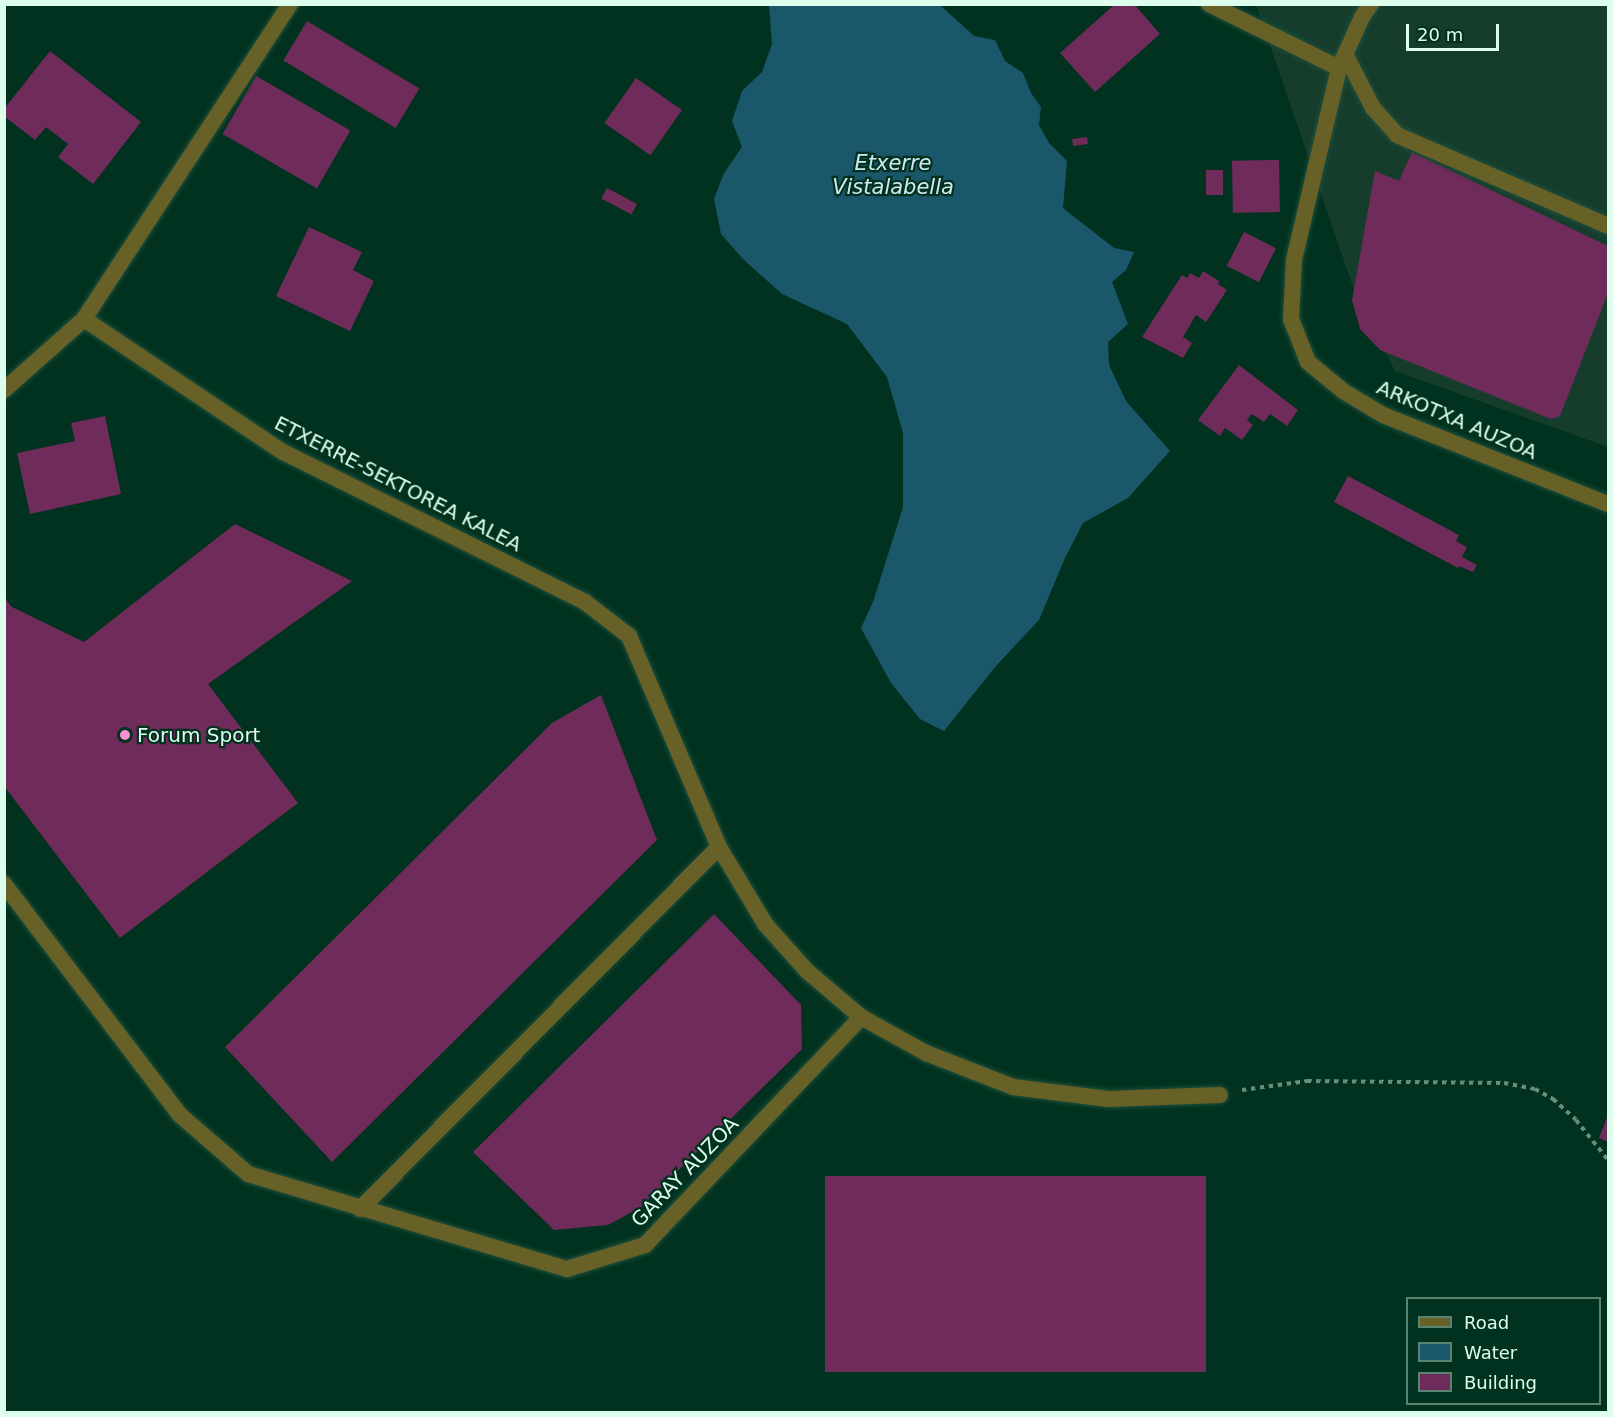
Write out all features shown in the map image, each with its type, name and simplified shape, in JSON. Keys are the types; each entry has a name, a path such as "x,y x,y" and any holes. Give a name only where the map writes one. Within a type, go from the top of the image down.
{"street":[{"path":"4,390 84,319 290,4"},
{"path":"1209,4 1342,61 1373,108 1397,135 1608,226"},
{"path":"1342,61 1362,17 1371,4"},
{"name":"ARKOTXA AUZOA","path":"1342,61 1294,260 1291,319 1308,362 1343,391 1383,415 1608,504"},
{"name":"ETXERRE-SEKTOREA KALEA","path":"84,319 283,452 585,602 629,636 719,847"},
{"path":"360,1209 719,847 765,924 807,971 861,1017 926,1053 1013,1087 1108,1099 1220,1095"},
{"name":"GARAY AUZOA","path":"4,884 180,1115 248,1174 567,1269 645,1245 861,1017"}],"path":[{"path":"1220,1095 1265,1085 1307,1081 1504,1083 1535,1089 1553,1099 1576,1120 1608,1160"}],"shaded area":[{"path":"1256,5 1608,5 1608,447 1395,371 1352,284"}],"water":[{"name":"Etxerre Vistalabella","path":"769,5 940,5 974,36 995,40 1005,61 1023,73 1031,93 1041,107 1039,125 1049,143 1067,161 1063,208 1114,248 1134,252 1126,270 1112,282 1128,324 1108,342 1109,365 1126,401 1170,451 1128,498 1083,523 1065,558 1039,620 995,667 944,731 920,719 891,683 861,628 873,602 903,507 903,433 887,377 847,324 782,294 744,260 721,234 714,199 724,173 742,147 732,121 742,91 762,72 772,44"}],"building":[{"path":"1115,4 1134,4 1160,34 1095,92 1060,53"},
{"path":"307,21 419,88 396,128 283,60"},
{"path":"50,51 141,122 93,184 58,157 68,144 46,127 35,140 4,116 4,109"},
{"path":"256,76 350,130 317,189 223,134"},
{"path":"636,78 682,110 650,155 604,123"},
{"path":"1087,137 1088,144 1073,146 1072,139"},
{"path":"1412,152 1608,246 1608,293 1560,416 1551,419 1380,350 1360,329 1352,300 1375,171 1399,181"},
{"path":"1279,160 1280,212 1233,213 1232,161"},
{"path":"1206,170 1223,170 1223,195 1206,195"},
{"path":"607,188 637,204 631,215 601,199"},
{"path":"309,227 362,252 353,270 374,281 350,331 276,296"},
{"path":"1244,232 1276,248 1259,282 1227,266"},
{"path":"1203,271 1219,281 1218,284 1227,290 1206,322 1196,315 1183,337 1192,343 1183,358 1142,337 1182,275 1187,278 1190,273 1199,278"},
{"path":"1239,365 1298,410 1287,426 1270,414 1264,422 1252,414 1247,420 1253,425 1242,440 1225,428 1220,436 1198,420"},
{"path":"105,416 121,494 30,514 17,453 75,441 71,423"},
{"path":"1348,476 1459,535 1456,541 1467,547 1462,557 1477,565 1473,572 1459,566 1458,568 1334,502"},
{"name":"Forum Sport","path":"235,524 352,581 208,684 298,803 120,938 4,786 4,597 12,607 84,642"},
{"path":"601,695 657,840 332,1162 225,1047 552,723"},
{"path":"714,914 801,1005 802,1049 641,1207 608,1225 554,1230 473,1152"},
{"path":"1608,1115 1608,1142 1599,1138"},
{"path":"825,1176 1206,1176 1206,1372 825,1372"}],"place":[{"name":"Forum Sport","path":"125,735"}]}
